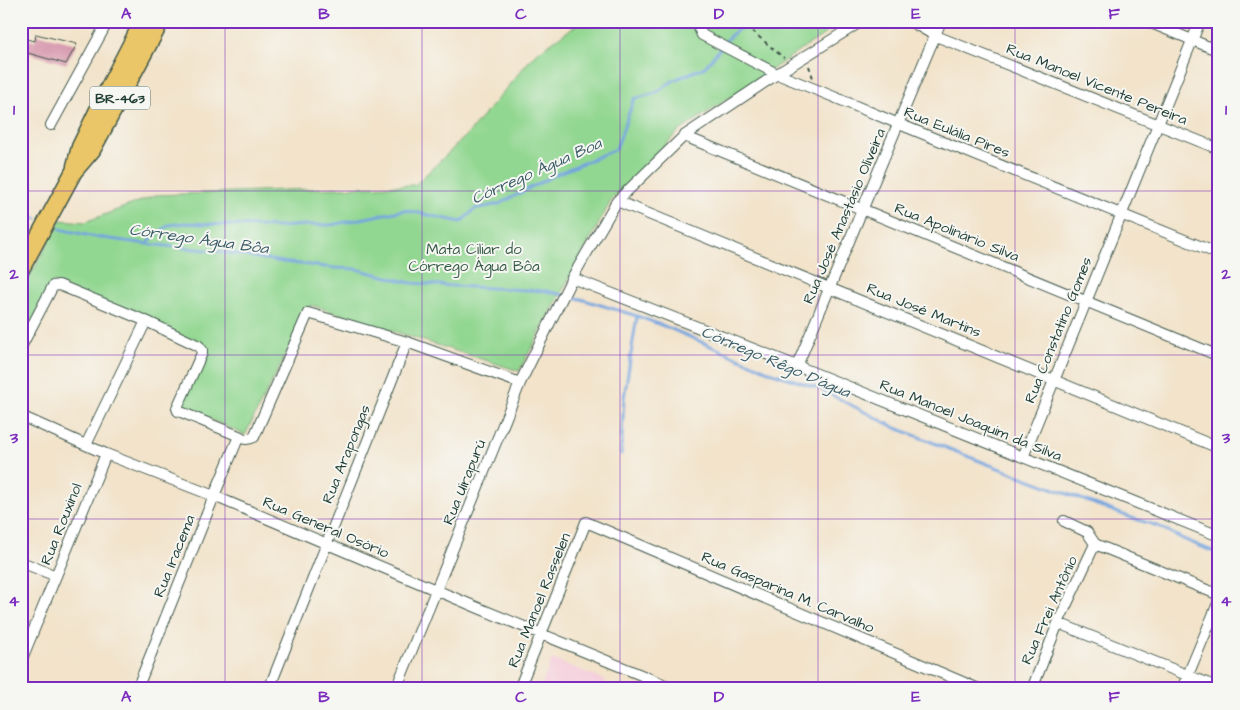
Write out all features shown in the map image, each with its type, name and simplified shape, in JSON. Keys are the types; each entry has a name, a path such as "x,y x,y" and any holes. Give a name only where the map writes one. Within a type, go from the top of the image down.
{"highway":[{"name":"BR-463","path":"74,171 80,147 143,21"},
{"name":"BR-463","path":"21,269 74,171 92,150 161,21"}],"street":[{"path":"51,125 108,21"},
{"name":"Rua Eulália Pires","path":"696,21 702,35 776,74 1219,254"},
{"name":"Rua Uirapurú","path":"396,689 520,383 558,304 617,200 684,136 776,74 862,21"},
{"name":"Rua Manoel Vicente Pereira","path":"910,21 936,36 1219,150"},
{"name":"Rua José Anastásio Oliveira","path":"797,366 941,21"},
{"path":"1146,21 1219,51"},
{"path":"1158,125 1200,21"},
{"name":"Rua Constatino Gomes","path":"1023,457 1158,125"},
{"name":"Rua Apolinário Silva","path":"684,136 1219,356"},
{"name":"Rua José Martins","path":"617,200 1219,448"},
{"name":"Rua Manoel Joaquim da Silva","path":"572,278 797,366 1219,536"},
{"path":"21,347 53,286 56,285 146,321 199,346 202,350 177,408 178,411 243,439 249,439 254,436 308,313 409,342 520,383"},
{"path":"86,445 146,321"},
{"name":"Rua Arapongas","path":"269,689 409,342"},
{"name":"Rua General Osório","path":"21,416 106,454 214,496 675,689"},
{"name":"Rua Iracema","path":"137,689 239,436"},
{"name":"Rua Rouxinol","path":"21,660 106,454"},
{"path":"1064,521 1087,532 1095,544 1219,595"},
{"name":"Rua Manoel Rasselen","path":"519,689 586,522"},
{"name":"Rua Gasparina M. Carvalho","path":"586,522 978,689"},
{"name":"Rua Frei Antônio","path":"1032,689 1058,623 1095,544"},
{"path":"21,562 56,576"},
{"path":"1182,689 1219,601"},
{"path":"1058,623 1219,688"}],"path":[{"path":"740,21 788,61"},
{"path":"806,56 817,90"}],"shaded area":[{"path":"552,659 606,680 602,689 540,689"}],"green space":[{"name":"Mata Ciliar do Córrego Água Bôa","path":"582,21 844,21 678,132 612,199 519,371 311,305 245,435 179,405 202,348 53,282 31,327 21,323 21,293 60,220 85,222 157,195 415,185 467,135 535,54"}],"building":[{"path":"36,34 77,44 66,64 21,51 21,38 35,41"}],"waterway":[{"name":"Córrego Água Boa","path":"147,244 169,225 185,223 278,227 331,225 405,210 461,222 475,209 499,204 557,174 616,149 634,99 656,93 674,80 705,67 730,36 749,21"},
{"name":"Córrego Água Boa","path":"21,211 37,219"},
{"name":"Córrego Rêgo D'água","path":"60,229 95,237 216,251 283,262 356,269 411,283 546,291 581,299 669,328 773,373 818,388 896,428 1132,518 1158,526 1219,554"},
{"path":"621,454 624,398 637,316"}],"water label":[{"name":"Córrego Água Bôa","path":"199,238"}]}
